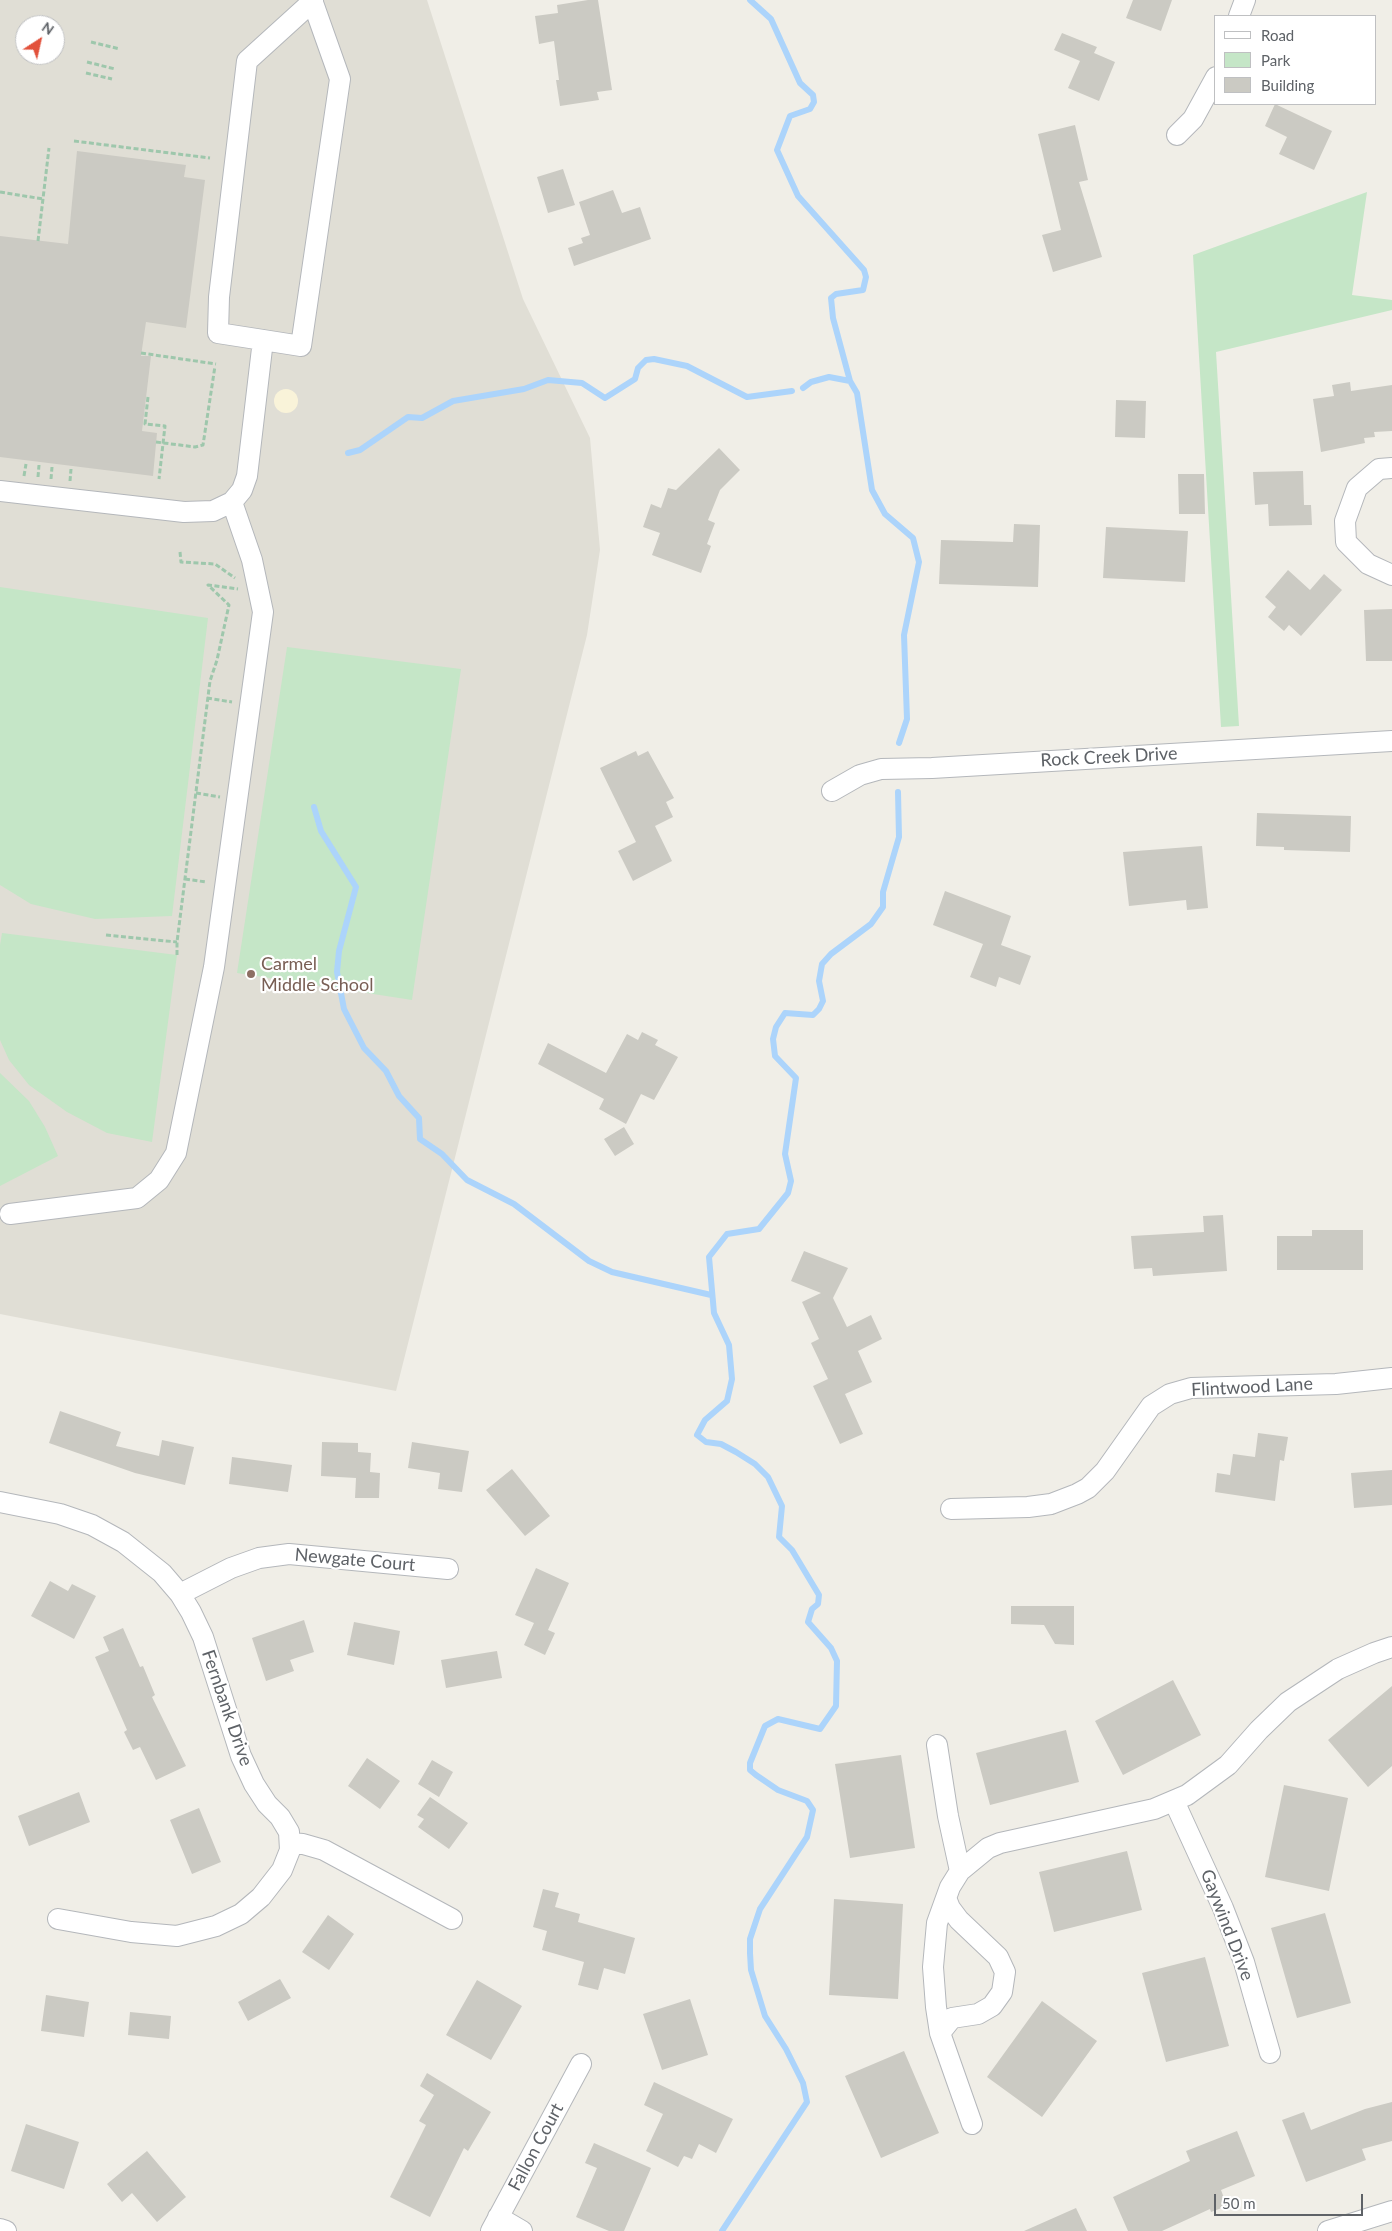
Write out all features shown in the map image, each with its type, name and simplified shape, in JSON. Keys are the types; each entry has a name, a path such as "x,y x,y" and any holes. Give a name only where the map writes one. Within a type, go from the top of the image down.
{"street":[{"path":"1239,15 1245,0"},
{"path":"312,1 340,79 300,346 262,340 218,333 219,297 247,61 312,1"},
{"path":"1177,135 1193,119 1214,81"},
{"path":"0,491 184,512 214,510 232,502 242,490 247,476 262,340"},
{"path":"1392,468 1379,469 1357,488 1345,521 1346,542 1368,564 1392,575"},
{"path":"10,1214 137,1198 159,1180 176,1153 214,967 263,612 252,560 232,502"},
{"name":"Rock Creek Drive","path":"832,790 860,775 881,769 932,768 1392,740"},
{"name":"Flintwood Lane","path":"951,1509 1028,1507 1051,1504 1077,1494 1088,1488 1105,1471 1151,1406 1170,1394 1191,1388 1336,1384 1392,1378"},
{"name":"Fernbank Drive","path":"0,1502 60,1514 92,1525 137,1552 162,1573 180,1594 203,1637 242,1756 254,1784 267,1804 285,1824 290,1843"},
{"name":"Newgate Court","path":"180,1594 231,1568 259,1558 289,1554 448,1569"},
{"path":"972,2124 940,2034 933,1967 937,1923 946,1898 960,1871 988,1848 1000,1843 1154,1809 1174,1801 1201,1786 1228,1765 1259,1730 1288,1702 1321,1679 1374,1652 1392,1647"},
{"path":"937,1745 948,1816 960,1871"},
{"name":"Gaywind Drive","path":"1174,1801 1224,1908 1244,1962 1270,2053"},
{"path":"58,1919 131,1932 177,1936 216,1926 241,1914 261,1897 287,1862 290,1843 303,1844 324,1850 452,1919"},
{"path":"940,2034 952,2018 978,2014 992,2006 1002,1992 1005,1972 998,1957 960,1920 950,1908 946,1898"},
{"name":"Fallon Court","path":"495,2224 581,2064"},
{"path":"1328,2231 1392,2211"},
{"path":"495,2224 522,2231"},
{"path":"0,2229 6,2231"}],"path":[{"path":"91,42 120,49"},
{"path":"87,62 115,68"},
{"path":"86,72 112,79"},
{"path":"74,140 210,158"},
{"path":"38,241 49,148"},
{"path":"0,192 43,199"},
{"path":"141,353 216,365 202,445 196,447 156,442"},
{"path":"148,397 145,424 165,426 159,479"},
{"path":"177,955 177,942 210,680 217,660 229,605 208,585 239,589 240,581 215,564 180,562 180,552"},
{"path":"208,698 238,702"},
{"path":"196,793 208,795"},
{"path":"185,879 214,883"},
{"path":"106,935 177,942"}],"shaded area":[{"name":"Carmel Middle School","path":"0,0 427,0 523,299 590,438 600,550 587,635 396,1391 0,1314"}],"green space":[{"path":"1367,192 1352,295 1392,300 1392,310 1216,352 1239,726 1221,727 1193,255"},
{"path":"0,587 208,618 172,916 95,919 31,904 0,885"},
{"path":"287,647 461,669 412,1000 237,973"},
{"path":"2,933 177,955 152,1142 107,1133 67,1112 29,1085 9,1060 0,1040 0,945"},
{"path":"0,1073 29,1101 45,1127 58,1156 0,1186"}],"sand":[{"path":"286,389 294,393 298,401 294,409 286,413 278,409 274,401 278,393"}],"building":[{"path":"598,0 612,90 597,92 599,100 560,106 556,80 559,80 554,41 539,44 535,16 558,13 557,5"},
{"path":"1133,0 1172,0 1161,31 1126,18"},
{"path":"1062,33 1097,47 1094,53 1115,62 1099,101 1068,88 1080,61 1054,50"},
{"path":"1275,105 1277,105 1332,131 1314,170 1279,154 1287,137 1265,126"},
{"path":"1075,125 1088,180 1079,182 1102,257 1053,272 1042,235 1061,230 1038,134"},
{"path":"77,151 186,165 184,177 205,180 186,328 146,322 141,356 151,356 142,431 157,433 153,476 0,457 0,236 68,244"},
{"path":"563,169 575,205 548,213 537,177"},
{"path":"613,190 622,213 640,207 651,239 574,266 568,248 583,243 581,238 590,235 579,202"},
{"path":"1350,382 1351,391 1392,385 1392,431 1374,432 1375,437 1364,438 1365,443 1321,452 1313,399 1334,396 1332,385"},
{"path":"1116,400 1146,401 1145,438 1115,437"},
{"path":"719,448 740,470 720,490 708,520 715,523 707,544 711,546 701,573 652,555 660,533 643,527 651,504 661,508 668,488 676,490"},
{"path":"1303,471 1304,505 1311,505 1312,525 1269,526 1268,504 1255,505 1253,472"},
{"path":"1178,474 1204,474 1205,514 1179,514"},
{"path":"1014,524 1040,525 1038,587 939,584 941,540 1013,542"},
{"path":"1106,527 1188,531 1185,582 1103,578"},
{"path":"1288,570 1310,590 1324,574 1342,590 1301,636 1289,625 1284,631 1268,617 1276,607 1265,597"},
{"path":"1392,609 1392,661 1366,661 1364,610"},
{"path":"636,751 638,756 648,751 674,798 666,802 673,817 655,826 672,861 633,881 618,851 636,842 600,768"},
{"path":"1257,813 1351,816 1350,852 1284,850 1284,847 1256,846"},
{"path":"1202,846 1208,908 1187,910 1186,900 1129,906 1123,852"},
{"path":"945,891 1011,916 1001,945 1031,956 1020,985 999,977 996,987 970,977 983,944 933,925"},
{"path":"642,1032 658,1040 655,1045 678,1057 654,1100 641,1094 626,1124 599,1109 604,1099 538,1064 548,1043 606,1073 627,1034 638,1040"},
{"path":"624,1127 634,1144 615,1156 604,1139"},
{"path":"1223,1215 1227,1271 1153,1276 1152,1268 1134,1269 1131,1236 1204,1232 1203,1216"},
{"path":"1312,1230 1363,1230 1363,1270 1277,1270 1277,1236 1312,1236"},
{"path":"804,1251 848,1268 833,1298 847,1327 871,1315 882,1339 858,1351 872,1382 845,1394 863,1434 840,1444 813,1386 828,1379 811,1343 819,1339 802,1302 821,1293 791,1281"},
{"path":"60,1411 121,1432 116,1446 159,1456 162,1440 194,1447 185,1485 135,1473 49,1443"},
{"path":"1258,1433 1288,1437 1284,1461 1280,1460 1275,1501 1215,1492 1217,1473 1230,1475 1233,1454 1255,1457"},
{"path":"322,1442 358,1443 358,1452 371,1453 370,1472 380,1473 379,1498 355,1498 356,1478 321,1476"},
{"path":"412,1442 469,1451 462,1492 438,1489 440,1473 408,1468"},
{"path":"232,1457 292,1465 288,1492 229,1484"},
{"path":"512,1469 550,1516 525,1536 486,1490"},
{"path":"1392,1470 1392,1505 1354,1508 1351,1473"},
{"path":"536,1568 569,1583 548,1630 555,1633 545,1655 524,1645 534,1623 515,1615"},
{"path":"50,1581 68,1591 72,1584 96,1596 74,1639 31,1616"},
{"path":"1011,1606 1074,1606 1074,1645 1055,1644 1044,1625 1011,1624"},
{"path":"304,1620 314,1652 290,1660 294,1671 266,1681 252,1638"},
{"path":"354,1622 400,1631 394,1665 347,1655"},
{"path":"123,1628 140,1667 143,1666 155,1695 152,1697 186,1766 156,1780 140,1747 133,1750 124,1732 127,1730 95,1657 109,1651 103,1637"},
{"path":"497,1651 502,1678 446,1688 441,1660"},
{"path":"1173,1680 1201,1735 1123,1775 1095,1721"},
{"path":"1392,1686 1392,1766 1368,1787 1328,1740"},
{"path":"1066,1730 1079,1782 990,1805 976,1753"},
{"path":"901,1755 915,1848 850,1858 835,1764"},
{"path":"367,1758 400,1781 380,1809 348,1786"},
{"path":"432,1760 453,1772 439,1797 418,1784"},
{"path":"1284,1785 1348,1798 1329,1891 1265,1877"},
{"path":"79,1792 90,1822 29,1846 18,1816"},
{"path":"430,1797 468,1823 449,1849 418,1827 424,1819 417,1815"},
{"path":"199,1808 221,1862 192,1874 170,1820"},
{"path":"1127,1851 1142,1910 1054,1932 1039,1872"},
{"path":"543,1889 559,1893 555,1907 580,1914 578,1922 635,1938 625,1974 604,1968 598,1990 578,1985 584,1962 542,1950 547,1931 533,1927"},
{"path":"834,1899 903,1904 898,1999 829,1995"},
{"path":"1325,1913 1351,2003 1297,2018 1271,1928"},
{"path":"328,1915 354,1934 329,1970 302,1952"},
{"path":"1205,1957 1229,2046 1166,2062 1142,1973"},
{"path":"280,1979 291,1998 248,2021 238,2002"},
{"path":"477,1980 522,2006 491,2060 446,2035"},
{"path":"46,1995 89,2002 84,2037 41,2031"},
{"path":"690,1999 708,2055 662,2070 643,2014"},
{"path":"1042,2001 1097,2041 1042,2117 987,2077"},
{"path":"130,2012 171,2016 169,2039 128,2035"},
{"path":"904,2051 939,2133 881,2158 845,2076"},
{"path":"427,2073 491,2112 468,2151 464,2148 430,2217 390,2197 426,2125 419,2121 434,2095 420,2086"},
{"path":"654,2082 733,2119 716,2153 699,2144 692,2159 684,2156 678,2167 646,2151 663,2114 644,2105"},
{"path":"1392,2102 1392,2141 1362,2149 1366,2160 1306,2182 1282,2120 1304,2112 1311,2130 1365,2109"},
{"path":"26,2124 79,2142 64,2189 11,2171"},
{"path":"1237,2131 1255,2176 1221,2190 1227,2206 1211,2212 1210,2209 1162,2231 1128,2231 1113,2197 1190,2161 1186,2151"},
{"path":"594,2143 651,2168 624,2231 609,2231 576,2217 597,2168 585,2163"},
{"path":"147,2151 186,2197 157,2222 132,2193 122,2202 107,2184"},
{"path":"1076,2208 1087,2231 1024,2231"}],"waterway":[{"path":"750,0 771,19 800,83 813,95 814,102 810,109 790,116 777,150 798,196 864,270 866,277 863,290 836,294 831,298 833,318 850,381 857,393 872,490 885,514 913,538 919,562 904,635 907,719 899,743"},
{"path":"348,453 360,450 408,417 422,418 453,401 524,389 548,380 582,383 605,398 635,379 638,368 646,360 654,359 687,366 747,397 792,391"},
{"path":"803,388 811,382 829,377 850,381"},
{"path":"722,2231 807,2102 803,2083 786,2049 765,2016 751,1970 750,1939 760,1909 807,1837 813,1810 807,1801 778,1790 756,1775 750,1770 750,1763 765,1726 778,1719 820,1729 836,1706 837,1661 831,1648 808,1622 812,1609 818,1604 819,1595 792,1550 779,1537 782,1506 768,1477 755,1464 736,1452 721,1444 706,1442 697,1435 705,1420 727,1401 732,1379 729,1345 714,1313 709,1257 727,1234 759,1229 788,1193 791,1181 785,1154 796,1078 775,1056 773,1039 776,1027 785,1013 813,1015 819,1009 823,1001 819,981 822,964 831,954 871,924 883,907 883,892 899,837 898,792"},
{"path":"314,807 321,831 356,887 339,951 337,972 344,1009 364,1048 386,1071 399,1096 419,1118 420,1139 442,1154 467,1180 514,1204 589,1261 612,1272 711,1295"}],"place":[{"name":"Carmel Middle School","path":"251,974"}]}
